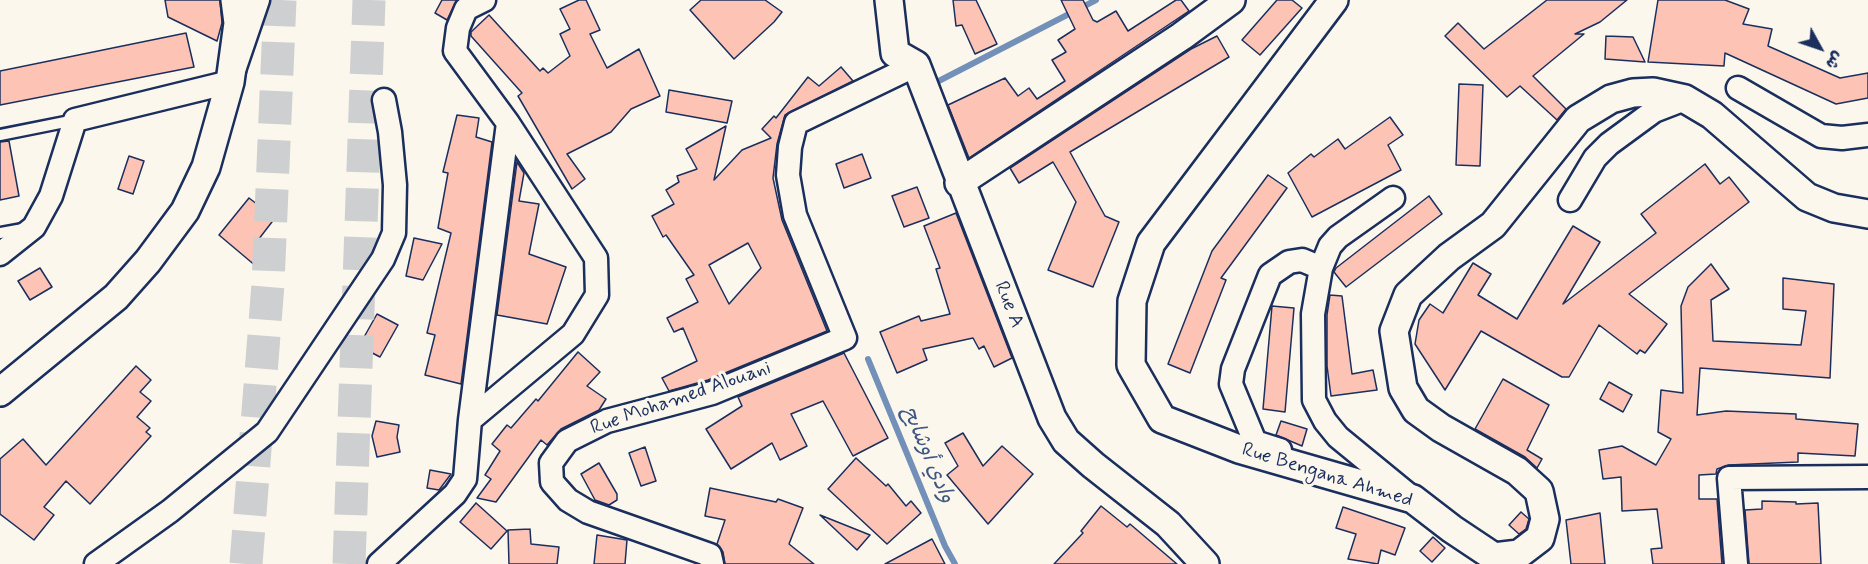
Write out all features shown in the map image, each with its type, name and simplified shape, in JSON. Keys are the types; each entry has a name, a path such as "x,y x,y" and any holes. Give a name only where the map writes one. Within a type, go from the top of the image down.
{"street":[{"path":"230,82 238,23 235,0"},
{"path":"0,392 116,297 185,211 206,167 230,82 258,0"},
{"path":"470,420 573,334 597,295 596,258 508,123 455,51 458,28 466,9 484,0"},
{"path":"889,0 895,53 916,65"},
{"path":"959,183 1182,36 1231,0"},
{"name":"Rue Bengana Ahmed","path":"1334,0 1150,243 1132,301 1131,365 1162,419 1239,448 1381,492 1413,499 1494,557 1520,554 1540,538 1545,519 1539,491 1516,471 1441,428 1416,410 1403,388 1394,331 1408,295 1449,257 1493,225 1578,119 1611,99 1634,93 1653,93 1686,99 1712,115 1808,197 1834,208 1868,214"},
{"name":"Rue A","path":"916,65 959,183 1052,418 1066,441 1167,524 1205,564"},
{"name":"Rue Mohamed Alouani","path":"712,564 710,555 588,512 568,500 552,482 551,463 567,441 607,421 712,393 845,338 795,215 788,175 790,147 796,123 916,65"},
{"path":"0,254 34,227 51,196 75,120 230,82"},
{"path":"1738,88 1821,136 1842,138 1868,135"},
{"path":"1570,200 1595,158 1609,144 1654,111 1686,99"},
{"path":"96,564 170,511 267,432 383,259 394,233 390,132 384,100"},
{"path":"379,564 455,494 465,479 470,420 508,123"},
{"path":"1393,198 1338,237 1330,246 1321,268 1313,314 1314,399 1325,421 1338,436 1413,499"},
{"path":"1321,268 1302,260 1289,262 1270,275 1233,369 1231,384 1255,442 1334,467"},
{"path":"1736,564 1729,478 1868,477"}],"lane":[{"path":"0,135 75,120"},
{"path":"0,233 34,227"}],"building":[{"path":"165,0 220,0 222,23 217,41 168,17"},
{"path":"442,0 457,0 447,20 435,13"},
{"path":"579,0 586,0 600,30 590,34 607,68 639,49 660,96 631,109 611,132 567,154 585,179 572,189 518,96 522,93 471,36 471,32 489,15 540,71 543,68 548,73 570,56 560,34 570,29 560,9"},
{"path":"701,0 765,0 782,12 734,59 690,10"},
{"path":"953,0 976,0 997,44 975,54 962,25 956,26"},
{"path":"1061,0 1083,0 1093,20 1097,22 1116,11 1128,31 1176,0 1181,0 1189,11 969,158 948,105 1005,78 1018,96 1029,88 1037,99 1065,81 1052,60 1066,52 1058,40 1075,29"},
{"path":"1277,0 1292,0 1302,8 1260,55 1242,40"},
{"path":"1547,0 1627,0 1600,22 1575,34 1584,34 1533,76 1566,109 1557,120 1520,86 1507,97 1445,36 1458,23 1484,49"},
{"path":"1658,0 1725,0 1749,9 1743,24 1772,29 1768,46 1840,78 1868,73 1868,98 1836,104 1725,53 1724,66 1648,62"},
{"path":"186,33 194,67 0,105 0,71"},
{"path":"1217,36 1229,57 1070,152 1105,216 1119,222 1093,287 1048,270 1076,202 1053,162 1019,183 1010,168 1191,49"},
{"path":"1606,36 1633,37 1645,62 1605,59"},
{"path":"841,67 853,81 785,115 777,144 773,178 782,220 827,331 708,380 669,391 662,378 697,361 683,328 674,332 667,318 698,302 686,279 694,275 666,235 663,237 652,216 674,204 666,190 679,182 677,176 697,169 686,149 726,126 714,180 742,150 771,138 762,129 774,116 776,118 808,77 819,86","holes":["748,243 761,268 729,304 709,265"]},
{"path":"1459,84 1483,85 1480,166 1456,165"},
{"path":"669,90 732,101 727,123 666,112"},
{"path":"457,115 479,118 476,137 492,142 461,384 425,375 435,335 427,333 451,233 438,228 448,173 443,172"},
{"path":"1390,117 1403,135 1388,145 1401,170 1312,217 1288,173 1311,154 1314,157 1338,139 1345,149"},
{"path":"9,141 19,196 0,200 0,142"},
{"path":"862,154 871,178 844,188 836,164"},
{"path":"129,156 144,161 133,194 118,189"},
{"path":"517,162 524,173 519,201 539,204 529,254 566,267 547,324 497,315"},
{"path":"1705,164 1720,184 1729,177 1749,202 1629,294 1667,324 1645,353 1640,350 1637,354 1599,325 1569,377 1562,377 1481,331 1445,390 1415,344 1419,320 1430,304 1443,313 1473,263 1491,274 1478,295 1517,319 1573,226 1600,242 1563,304 1656,233 1641,214"},
{"path":"1268,175 1287,188 1221,278 1226,280 1190,373 1168,364 1212,251"},
{"path":"917,187 929,218 904,227 892,196"},
{"path":"1429,196 1442,214 1346,287 1334,272 1336,268"},
{"path":"249,198 275,218 255,244 268,254 257,267 219,235"},
{"path":"956,213 1012,358 994,367 984,346 979,349 973,338 923,349 927,360 897,373 880,332 919,316 921,321 950,314 936,269 940,268 924,226"},
{"path":"414,238 442,244 423,280 406,276"},
{"path":"1711,264 1729,289 1711,300 1713,341 1801,345 1806,311 1783,309 1783,278 1834,284 1830,378 1700,368 1697,415 1726,411 1796,414 1796,419 1858,424 1855,456 1798,453 1798,462 1729,465 1717,469 1716,474 1699,475 1699,499 1717,499 1722,564 1653,564 1651,549 1662,548 1657,509 1622,511 1621,477 1603,479 1599,450 1622,446 1656,465 1671,439 1658,432 1661,390 1683,393 1681,306 1688,287"},
{"path":"40,268 52,287 30,300 18,281"},
{"path":"1330,295 1342,296 1352,374 1373,370 1377,390 1331,396 1327,366 1327,315"},
{"path":"1272,306 1294,308 1285,412 1263,409"},
{"path":"377,314 398,325 380,357 359,346"},
{"path":"578,352 600,372 587,386 606,399 599,410 561,429 547,445 541,440 496,502 477,498 491,479 485,475 500,451 492,444 507,425 511,428 536,399 538,401"},
{"path":"844,353 888,438 853,456 823,401 791,414 807,446 780,460 772,443 731,469 706,429 742,406 738,397"},
{"path":"136,366 151,380 140,392 151,401 137,417 150,428 146,432 151,436 90,504 66,481 44,507 54,515 34,540 0,514 0,459 23,439 46,465"},
{"path":"1503,379 1549,405 1527,450 1542,459 1537,468 1525,457 1475,429"},
{"path":"1609,382 1632,395 1623,412 1600,399"},
{"path":"376,421 399,425 397,437 400,452 377,457 372,436"},
{"path":"1281,421 1307,429 1302,446 1276,435"},
{"path":"963,433 983,466 1002,446 1033,474 988,524 947,475 958,466 945,443"},
{"path":"645,447 656,481 641,486 629,453"},
{"path":"856,458 886,486 888,484 906,506 911,501 921,513 887,544 828,489"},
{"path":"599,463 617,494 617,500 609,505 595,500 581,474"},
{"path":"430,470 451,474 439,490 427,488"},
{"path":"710,488 776,502 778,499 803,508 789,544 814,564 725,564 723,552 717,544 725,520 705,516"},
{"path":"1762,501 1818,503 1821,564 1749,564 1745,510 1762,509"},
{"path":"476,503 507,531 491,549 460,522"},
{"path":"1101,506 1127,527 1130,524 1177,564 1054,564 1083,533 1081,531"},
{"path":"1343,507 1405,528 1395,555 1381,550 1378,564 1348,559 1356,534 1336,528"},
{"path":"1521,512 1529,519 1526,529 1519,534 1509,525"},
{"path":"1600,513 1605,564 1571,564 1566,520"},
{"path":"820,515 870,535 857,550"},
{"path":"530,529 531,544 559,547 557,564 509,564 508,530"},
{"path":"597,535 627,540 625,564 594,564"},
{"path":"1433,537 1445,548 1432,562 1420,551"},
{"path":"932,539 945,564 885,564"}],"waterway":[{"path":"931,85 1096,0"},
{"name":"وادي أوشايح","path":"868,359 945,546 955,564"}],"tunnel":[{"path":"246,564 268,284 280,0"},
{"path":"349,564 369,0"}]}
